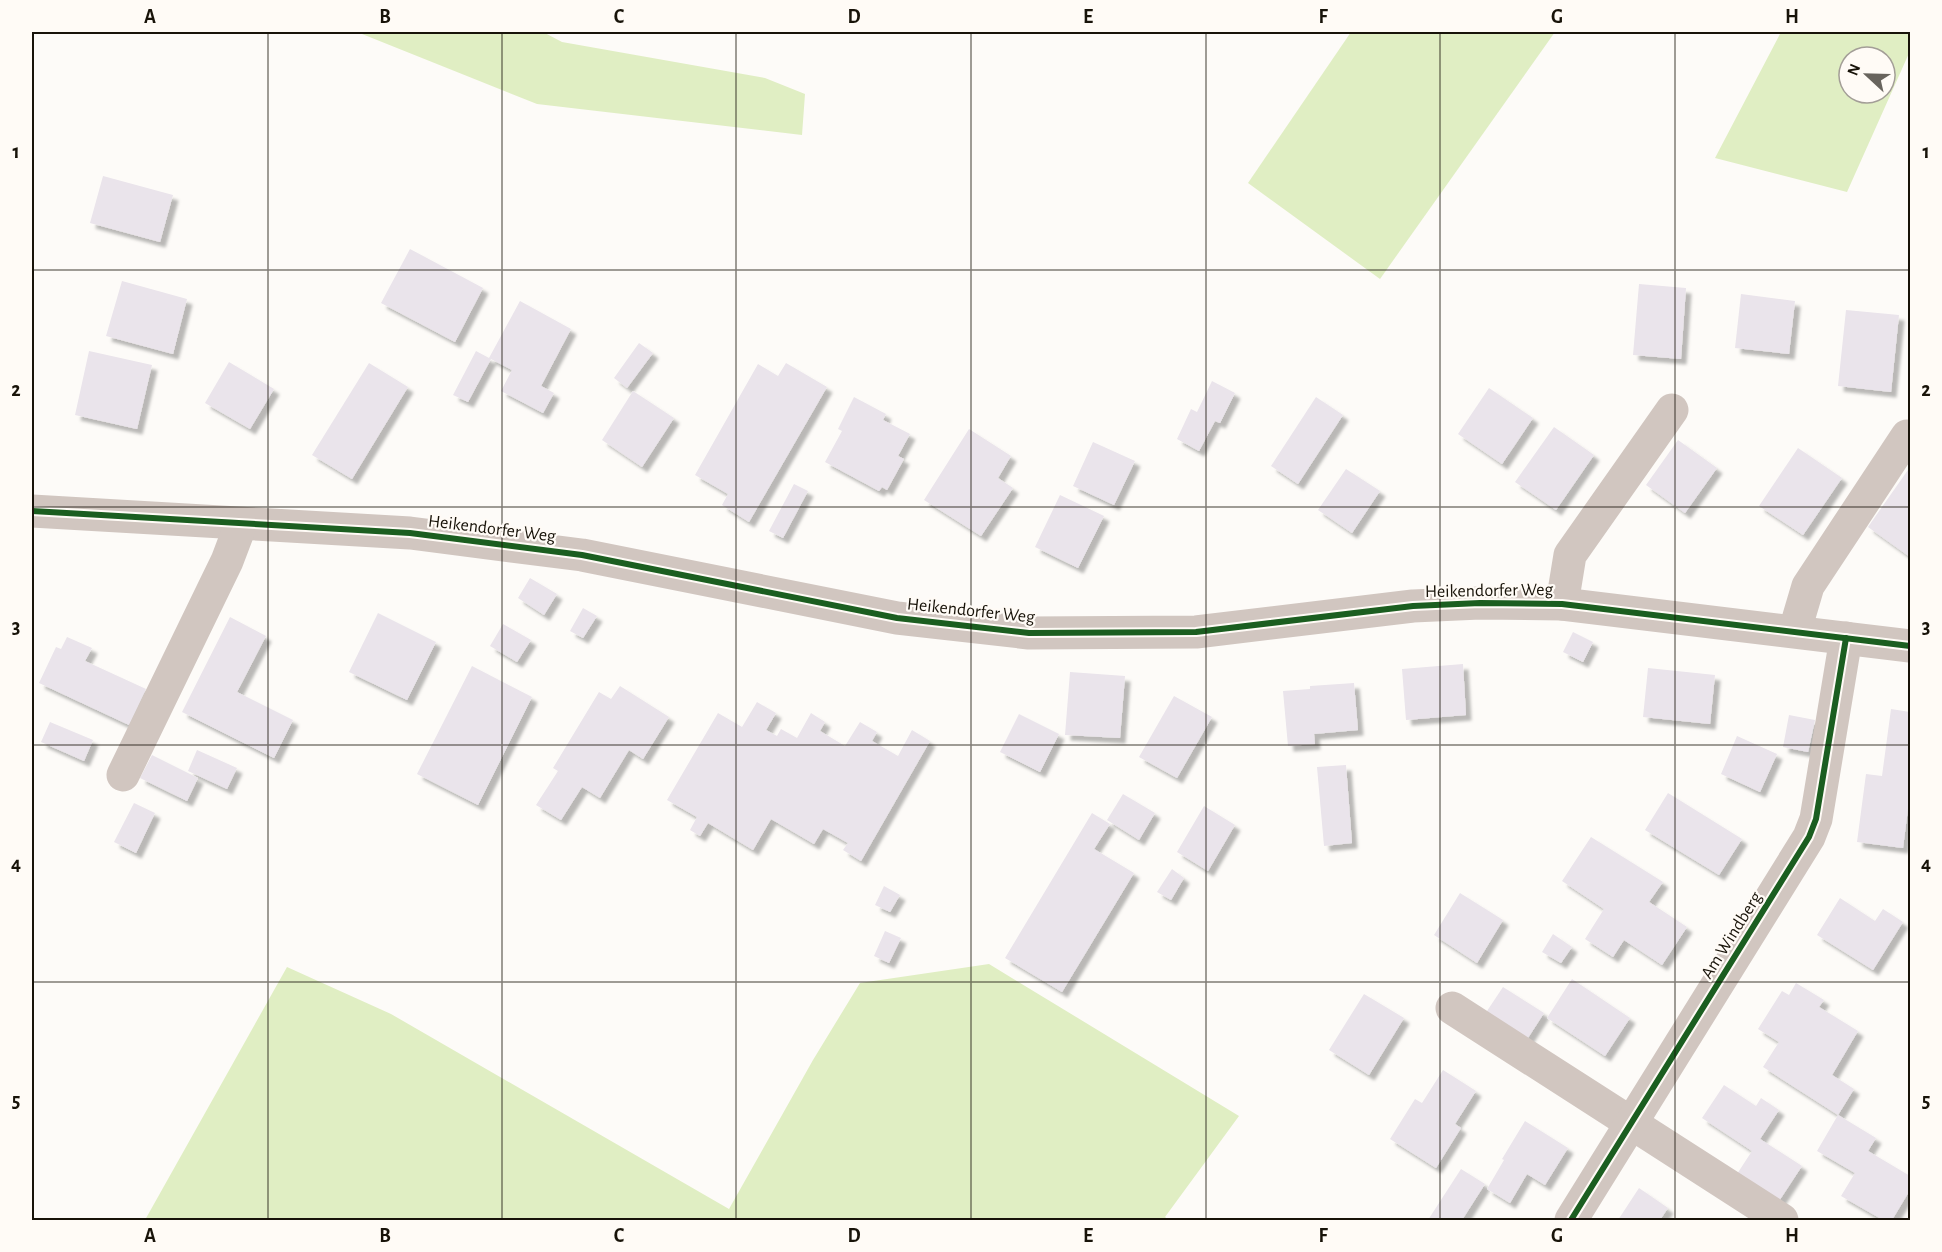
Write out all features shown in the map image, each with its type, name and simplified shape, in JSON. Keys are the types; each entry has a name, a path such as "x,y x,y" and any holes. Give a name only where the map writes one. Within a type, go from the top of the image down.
{"street":[{"path":"1562,604 1570,555 1672,410"},
{"path":"1795,630 1808,586 1907,436"},
{"name":"Heikendorfer Weg","path":"32,512 410,533 582,555 897,618 1029,633 1196,632 1413,606 1480,603 1562,604 1795,630 1911,646"},
{"path":"123,774 227,561 241,524"},
{"name":"Am Windberg","path":"1571,1221 1809,837 1816,819 1846,638"},
{"path":"1452,1008 1782,1221"}],"green space":[{"path":"357,32 543,32 562,42 765,78 805,94 802,135 537,104"},
{"path":"1351,32 1555,32 1380,279 1248,183"},
{"path":"1781,32 1910,32 1910,51 1897,80 1897,45 1837,45 1837,105 1886,105 1847,192 1715,158"},
{"path":"989,964 1239,1116 1165,1217 1169,1220 145,1220 287,967 391,1014 729,1209 813,1060 860,983"}],"building":[{"path":"103,176 173,195 160,242 90,223"},
{"path":"410,249 483,288 455,342 381,303"},
{"path":"122,281 187,299 173,354 106,336"},
{"path":"1639,284 1686,288 1681,359 1633,355"},
{"path":"1741,294 1795,301 1789,354 1735,348"},
{"path":"520,301 571,329 541,386 554,393 543,413 501,391 512,370 491,359 468,402 453,395 476,351 489,358"},
{"path":"1846,310 1899,315 1891,392 1838,386"},
{"path":"639,343 653,353 627,388 614,378"},
{"path":"89,351 152,365 137,429 75,415"},
{"path":"229,362 274,389 250,429 205,403"},
{"path":"369,363 408,387 352,479 312,455"},
{"path":"786,363 827,387 749,522 722,505 728,494 695,475 758,364 778,376"},
{"path":"1212,381 1235,393 1220,423 1215,421 1199,451 1177,439 1191,409 1197,412"},
{"path":"1489,388 1533,418 1502,464 1458,434"},
{"path":"633,391 674,418 642,467 602,440"},
{"path":"854,397 886,414 883,420 910,434 898,456 904,459 887,490 882,487 879,491 825,462 842,431 838,429"},
{"path":"1316,397 1343,415 1298,484 1271,466"},
{"path":"1554,427 1594,455 1556,510 1515,482"},
{"path":"969,429 1011,456 998,478 1013,488 981,536 924,500"},
{"path":"1678,440 1717,468 1685,513 1646,485"},
{"path":"1093,442 1135,461 1114,505 1073,486"},
{"path":"1798,448 1842,478 1803,535 1759,506"},
{"path":"1910,467 1910,557 1868,527"},
{"path":"1346,469 1380,491 1352,533 1318,510"},
{"path":"794,484 808,491 783,538 769,531"},
{"path":"1060,495 1104,516 1078,568 1035,547"},
{"path":"530,578 557,594 544,615 518,598"},
{"path":"583,608 597,616 583,638 570,631"},
{"path":"378,613 436,642 407,700 349,672"},
{"path":"230,617 266,636 237,692 293,720 274,758 182,712"},
{"path":"503,624 531,640 517,662 490,646"},
{"path":"1573,632 1593,642 1583,662 1563,652"},
{"path":"67,637 92,648 85,661 146,689 129,725 39,683 56,647 61,649"},
{"path":"1463,664 1466,715 1406,720 1402,669"},
{"path":"472,666 532,697 478,805 417,774"},
{"path":"1648,668 1715,675 1710,724 1643,717"},
{"path":"1070,672 1125,676 1120,738 1065,735"},
{"path":"1354,683 1358,730 1314,734 1315,744 1288,746 1283,691 1310,689 1310,686"},
{"path":"620,686 669,717 643,759 629,750 600,798 582,787 561,820 536,805 558,771 553,768 599,692 611,699"},
{"path":"1174,696 1212,717 1177,778 1139,757"},
{"path":"757,702 776,713 766,730 777,736 781,729 797,738 811,713 825,722 820,731 845,746 860,722 877,732 872,741 898,756 912,730 930,741 861,861 843,850 848,843 823,829 814,844 771,819 753,850 708,823 700,836 690,830 697,817 667,800 718,713 742,727"},
{"path":"1891,709 1910,712 1910,793 1903,848 1857,842 1866,774 1882,776"},
{"path":"1019,714 1059,734 1040,772 1000,752"},
{"path":"1789,715 1815,720 1808,752 1783,747"},
{"path":"50,722 93,740 84,761 41,742"},
{"path":"1737,736 1777,754 1760,792 1721,774"},
{"path":"197,750 237,768 227,789 188,771"},
{"path":"152,755 198,778 187,801 140,778"},
{"path":"1346,765 1352,843 1324,846 1317,767"},
{"path":"1668,793 1742,839 1719,875 1645,830"},
{"path":"1123,794 1155,813 1139,840 1107,820"},
{"path":"134,803 155,813 136,853 114,842"},
{"path":"1204,806 1235,825 1208,871 1177,852"},
{"path":"1092,813 1110,824 1094,849 1134,873 1062,992 1005,958"},
{"path":"1591,837 1663,882 1649,902 1687,927 1662,965 1624,940 1613,957 1585,939 1604,909 1562,881"},
{"path":"1172,869 1184,878 1171,900 1157,892"},
{"path":"884,886 900,895 890,912 875,905"},
{"path":"1460,893 1503,920 1477,963 1434,935"},
{"path":"1840,898 1875,921 1883,909 1903,922 1873,970 1817,935"},
{"path":"885,931 901,938 889,963 874,956"},
{"path":"1553,934 1572,947 1561,963 1542,952"},
{"path":"1572,979 1630,1018 1605,1056 1547,1018"},
{"path":"1796,983 1824,1000 1819,1007 1858,1031 1832,1075 1854,1089 1838,1115 1763,1067 1779,1042 1758,1029 1782,991 1789,995"},
{"path":"1503,987 1544,1013 1526,1041 1485,1014"},
{"path":"1364,994 1404,1018 1369,1075 1329,1050"},
{"path":"1443,1070 1476,1091 1455,1124 1461,1128 1436,1168 1390,1139 1415,1099 1422,1103"},
{"path":"1724,1085 1756,1106 1761,1098 1779,1110 1760,1139 1802,1166 1779,1201 1737,1174 1752,1151 1702,1118"},
{"path":"1838,1115 1876,1138 1868,1151 1910,1176 1910,1190 1892,1220 1883,1220 1841,1196 1855,1173 1817,1151"},
{"path":"1525,1121 1568,1148 1545,1185 1527,1174 1510,1203 1487,1189"},
{"path":"1461,1169 1485,1184 1462,1220 1428,1220"},
{"path":"1639,1188 1668,1208 1660,1220 1618,1220"}],"cycle path":[{"path":"32,511 410,533 582,555 897,618 1029,633 1196,632 1413,606 1480,603 1562,604 1910,646"},
{"path":"1571,1220 1809,837 1816,819 1846,638"}]}
